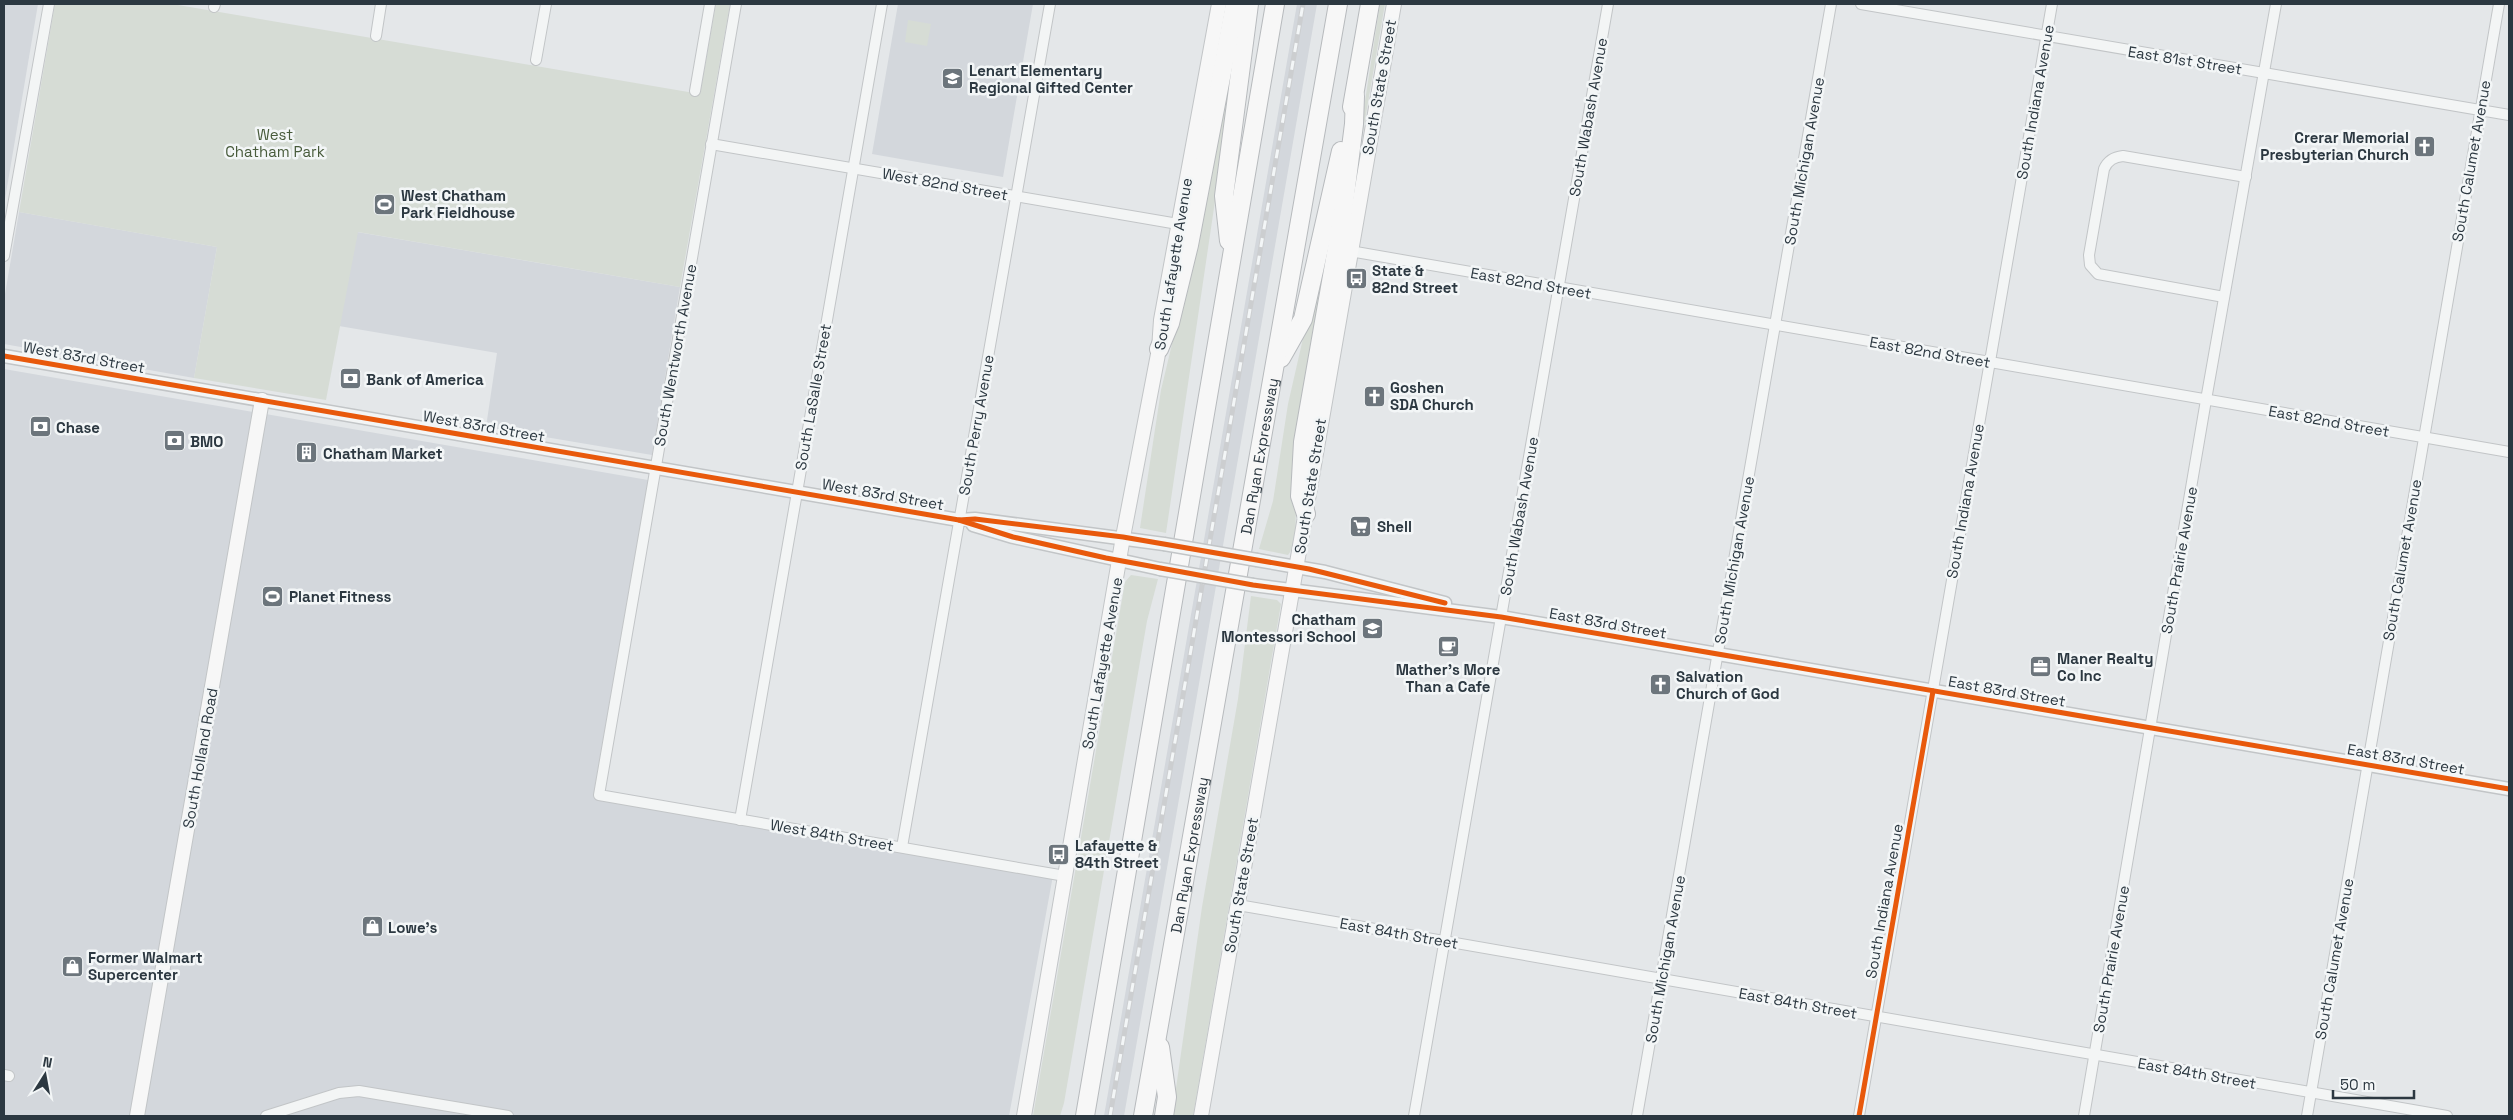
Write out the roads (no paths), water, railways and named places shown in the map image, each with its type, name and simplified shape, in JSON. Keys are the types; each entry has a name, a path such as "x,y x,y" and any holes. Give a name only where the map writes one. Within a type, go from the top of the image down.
{"highway":[{"path":"1159,349 1170,323 1189,245 1236,4"},
{"path":"1232,262 1224,196 1249,4"},
{"path":"1085,1116 1276,4"},
{"name":"Dan Ryan Expressway","path":"1142,1116 1338,4"},
{"path":"1275,369 1303,319 1354,96 1370,4"},
{"path":"1306,514 1300,496 1303,442 1342,218 1354,124 1354,96"},
{"path":"1157,1031 1167,1097 1164,1116"},
{"path":"1072,1116 1090,1086"}],"main road":[{"name":"South Lafayette Avenue","path":"1024,1116 1123,537 1159,349 1161,320 1219,4"},
{"name":"South State Street","path":"1201,1116 1394,4"},
{"name":"South Holland Road","path":"138,1116 262,400"}],"street":[{"path":"4,256 49,4"},
{"path":"376,36 382,4"},
{"path":"536,60 546,4"},
{"path":"695,91 710,4"},
{"name":"South Wentworth Avenue","path":"599,795 736,4"},
{"name":"South LaSalle Street","path":"740,820 882,4"},
{"name":"South Perry Avenue","path":"902,847 1050,4"},
{"name":"South Wabash Avenue","path":"1414,1116 1608,4"},
{"name":"South Michigan Avenue","path":"1638,1116 1831,4"},
{"name":"East 81st Street","path":"1861,4 2509,115"},
{"name":"South Indiana Avenue","path":"1859,1116 2052,4"},
{"name":"South Prairie Avenue","path":"2084,1116 2206,400 2276,4"},
{"name":"South Calumet Avenue","path":"2307,1116 2499,4"},
{"name":"West 82nd Street","path":"711,144 1178,224"},
{"path":"2224,297 2098,274 2092,268 2089,260 2104,168 2108,162 2123,156 2246,177"},
{"name":"East 82nd Street","path":"1350,251 2509,452"},
{"name":"West 83rd Street","path":"4,356 959,520 1013,537 1160,569 1292,591"},
{"name":"West 83rd Street","path":"959,520 975,519 1123,537 1296,567"},
{"name":"East 83rd Street","path":"1296,567 1501,617"},
{"name":"East 83rd Street","path":"1292,591 1501,617 2509,789"},
{"name":"West 84th Street","path":"599,795 1065,876"},
{"name":"East 84th Street","path":"1238,905 2447,1116"},
{"path":"266,1116 339,1093 359,1091 508,1116"}],"railway":[{"path":"1110,1116 1303,4"}],"place":[{"name":"Lenart Elementary Regional Gifted Center","path":"953,79"},
{"name":"Crerar Memorial Presbyterian Church","path":"2425,146"},
{"name":"West Chatham Park Fieldhouse","path":"385,204"},
{"name":"State & 82nd Street","path":"1356,279"},
{"name":"Bank of America","path":"350,379"},
{"name":"Goshen SDA Church","path":"1374,396"},
{"name":"Chase","path":"40,427"},
{"name":"BMO","path":"174,441"},
{"name":"Chatham Market","path":"307,453"},
{"name":"Shell","path":"1361,526"},
{"name":"Planet Fitness","path":"273,596"},
{"name":"Chatham Montessori School","path":"1372,628"},
{"name":"Mather’s More Than a Cafe","path":"1448,646"},
{"name":"Maner Realty Co Inc","path":"2041,667"},
{"name":"Salvation Church of God","path":"1660,685"},
{"name":"Lafayette & 84th Street","path":"1059,854"},
{"name":"Lowe's","path":"372,927"},
{"name":"Former Walmart Supercenter","path":"72,966"}],"park label":[{"name":"West Chatham Park","path":"275,142"}]}
